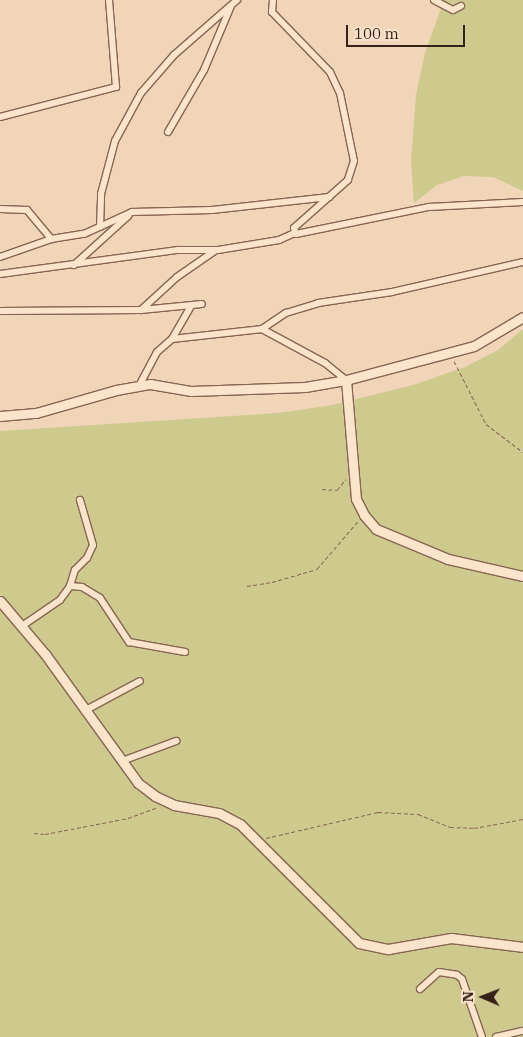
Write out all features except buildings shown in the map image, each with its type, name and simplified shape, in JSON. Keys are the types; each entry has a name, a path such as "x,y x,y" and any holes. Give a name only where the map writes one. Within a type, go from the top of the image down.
{"street":[{"path":"0,117 116,87 109,0"},
{"path":"273,0 272,12 330,72 340,92 354,161 348,180 295,227 295,233"},
{"path":"434,0 452,10 461,6"},
{"path":"168,132 204,70 234,2"},
{"path":"100,226 101,194 115,141 140,93 174,55 234,2"},
{"path":"0,257 51,239 84,234 132,212 212,210 329,197"},
{"path":"0,274 73,266 178,250 218,250 279,240 295,233 429,207 523,202"},
{"path":"0,209 27,210 51,239"},
{"path":"73,266 132,212"},
{"path":"141,310 177,277 218,250"},
{"path":"172,339 262,329 286,312 318,303 392,292 523,262"},
{"path":"0,311 141,310 190,308 202,304"},
{"path":"140,386 157,352 172,339 190,308"},
{"path":"0,416 36,413 150,384 191,391 305,387 346,380 474,346 523,317"},
{"path":"262,329 325,363 346,380 356,499 364,515 376,528 411,546 448,559 523,576"},
{"path":"22,626 60,600 70,586 75,570 87,558 93,545 80,500"},
{"path":"70,586 91,591 100,598 129,642 185,652"},
{"path":"0,601 22,626 86,710 138,783 169,802 219,813 240,824 294,881 359,943 388,949 450,938 523,947"},
{"path":"86,710 140,681"},
{"path":"122,760 176,741"},
{"path":"420,988 439,972 457,974 462,979 482,1037"},
{"path":"496,1037 523,1031"}],"path":[{"path":"450,353 486,424 523,452"},
{"path":"322,489 340,488 353,469"},
{"path":"247,586 272,582 317,569 364,515"},
{"path":"34,833 45,834 128,818 169,802"},
{"path":"257,840 378,812 418,814 450,827 474,828 523,820"}],"shaded area":[{"path":"444,0 523,0 523,191 493,177 464,176 437,185 414,203 411,160 416,95 425,53"},
{"path":"523,329 523,1037 0,1037 0,431 278,413 333,405 413,385 465,367 498,350"}]}
